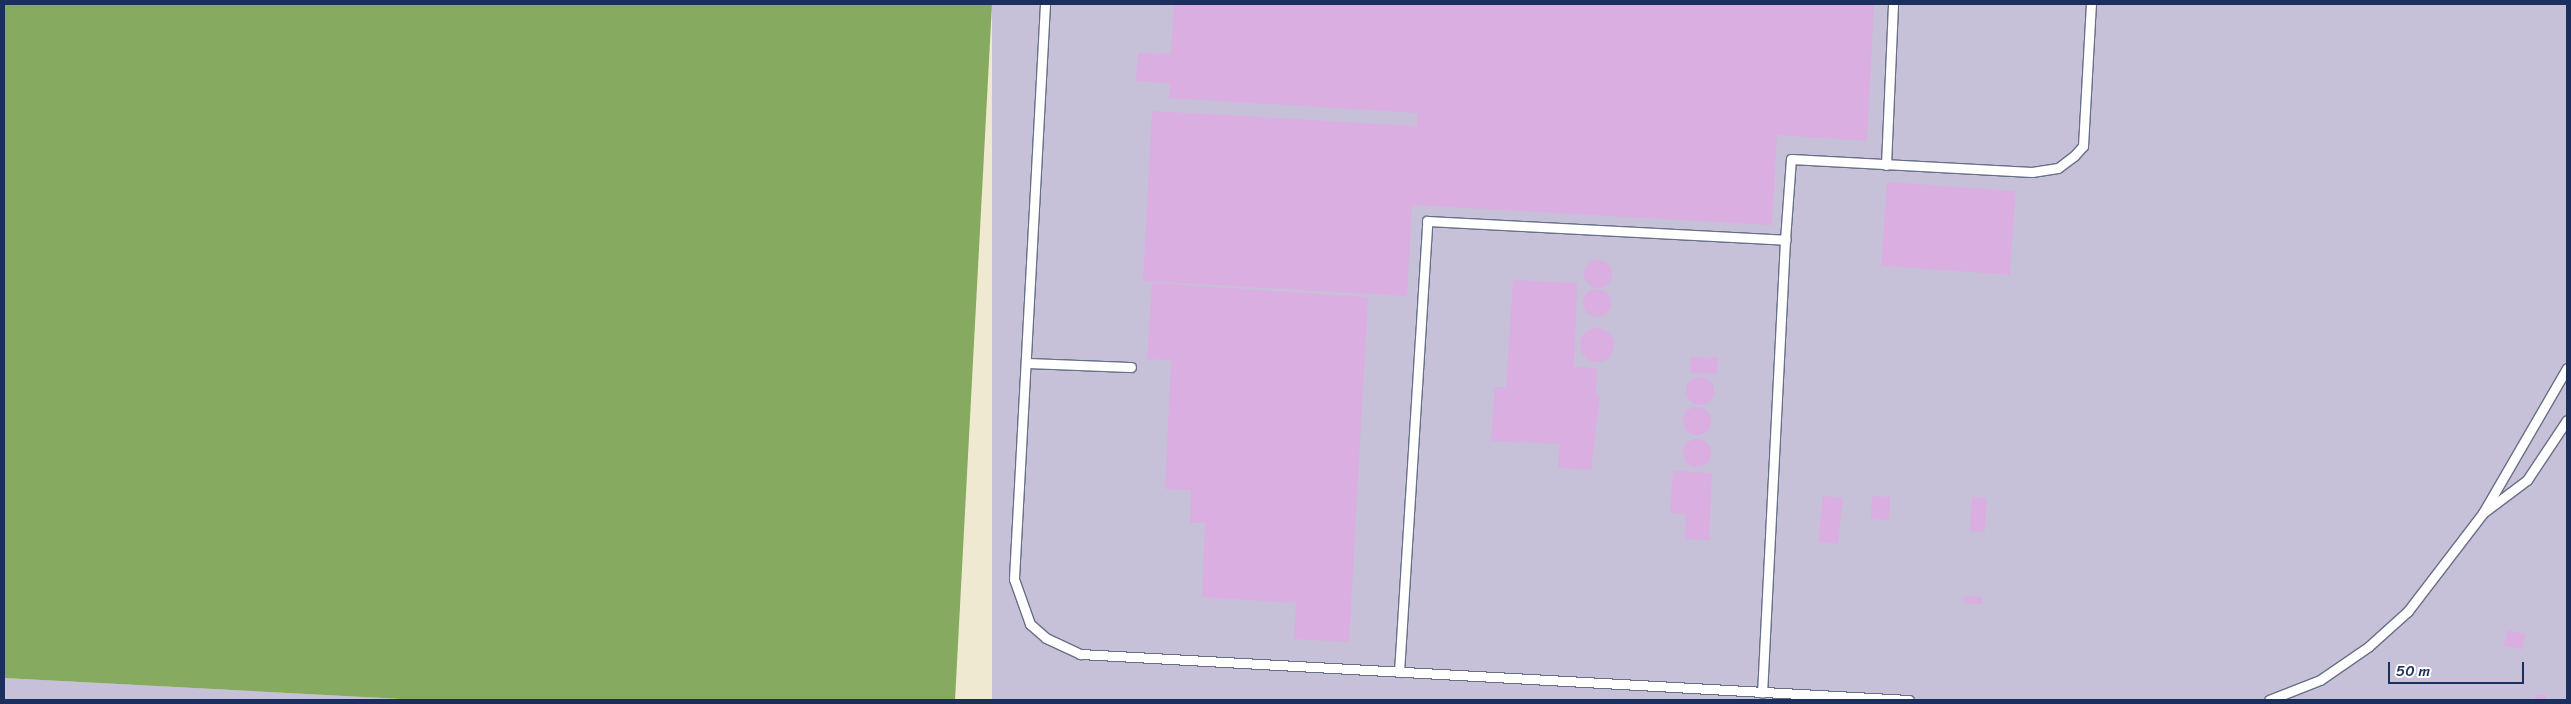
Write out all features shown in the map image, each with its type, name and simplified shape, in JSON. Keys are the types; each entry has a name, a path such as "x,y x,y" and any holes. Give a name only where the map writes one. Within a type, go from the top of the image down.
{"lane":[{"path":"1045,4 1014,580 1030,624 1046,638 1080,654 1910,700"},
{"path":"1886,165 1893,4"},
{"path":"1762,692 1784,240 1791,159 2032,172 2058,168 2074,156 2083,146 2091,4"},
{"path":"1399,672 1427,221 1784,240"},
{"path":"1026,363 1131,367"},
{"path":"2268,700 2320,680 2368,647 2408,611 2483,513 2567,368"},
{"path":"2483,513 2527,480 2567,420"}],"shaded area":[{"path":"992,4 2567,4 2567,700 992,700"},
{"path":"4,678 420,700 4,700"}],"green space":[{"path":"4,4 992,4 955,700 420,700 4,678"}],"building":[{"path":"1174,4 1874,4 1867,141 1777,135 1772,225 1412,205 1407,296 1143,281 1152,111 1417,126 1417,113 1169,98 1170,83 1136,81 1138,53 1171,54"},
{"path":"1887,182 2016,191 2010,275 1881,266"},
{"path":"1598,260 1608,264 1612,274 1608,284 1598,288 1588,284 1584,274 1588,264"},
{"path":"1513,280 1577,283 1574,367 1597,368 1596,395 1600,395 1591,470 1558,468 1560,444 1491,441 1495,387 1506,387"},
{"path":"1152,283 1368,297 1349,642 1294,639 1296,603 1202,597 1205,523 1190,523 1191,490 1165,489 1171,360 1147,359"},
{"path":"1597,289 1607,293 1611,303 1607,313 1597,317 1587,313 1583,303 1587,293"},
{"path":"1597,328 1604,329 1609,333 1613,338 1613,352 1609,357 1604,361 1597,362 1590,361 1585,357 1581,352 1580,345 1581,338 1585,333 1590,329"},
{"path":"1691,357 1718,358 1717,374 1690,373"},
{"path":"1700,377 1710,381 1714,391 1710,401 1700,405 1690,401 1686,391 1690,381"},
{"path":"1697,407 1707,411 1711,421 1707,431 1697,435 1687,431 1683,421 1687,411"},
{"path":"1697,439 1707,443 1711,453 1707,463 1697,467 1687,463 1683,453 1687,443"},
{"path":"1673,471 1712,473 1709,540 1685,539 1686,514 1670,513"},
{"path":"1823,496 1843,498 1838,544 1818,542"},
{"path":"1872,496 1890,497 1889,520 1871,519"},
{"path":"1972,497 1987,498 1985,532 1970,531"},
{"path":"1964,596 1982,597 1982,604 1964,603"},
{"path":"2507,630 2526,634 2522,650 2504,646"},
{"path":"2535,695 2546,695 2546,700 2535,700"}]}
